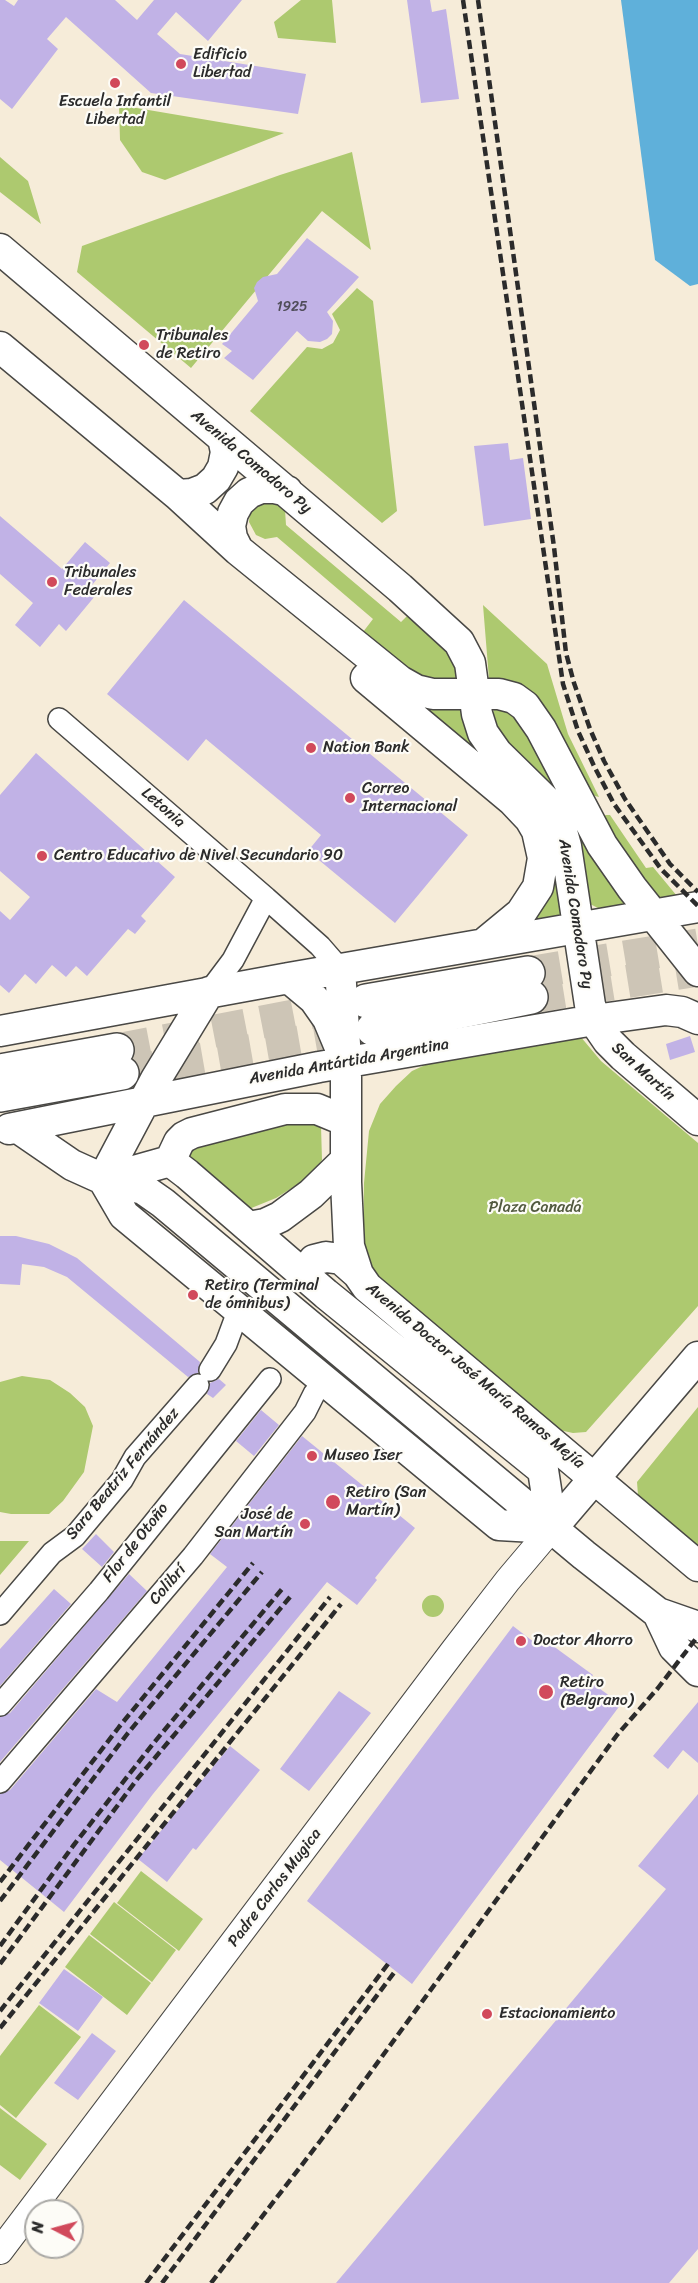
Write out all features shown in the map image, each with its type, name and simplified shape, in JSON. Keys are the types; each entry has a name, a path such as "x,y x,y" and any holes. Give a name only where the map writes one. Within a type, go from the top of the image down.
{"highway":[{"path":"370,1015 529,985"},
{"path":"0,1071 120,1061 0,1095"}],"main road":[{"name":"Avenida Comodoro Py","path":"0,249 287,491 454,636 470,663 480,725 488,741 497,753 547,802 561,828 566,846 594,1020"},
{"name":"Avenida Comodoro Py","path":"0,347 178,495 238,550 405,685 433,694 508,696 520,701 530,711 602,845 652,914 698,971"},
{"path":"178,495 192,494 205,489 216,479 223,467 226,452 223,438"},
{"path":"238,550 232,538 230,526 239,502 249,493 261,488 287,491"},
{"path":"269,575 355,668 512,800 534,825 543,858 538,886 521,913 483,943"},
{"path":"0,1031 483,943 698,907"},
{"path":"340,969 346,1062"},
{"name":"Avenida Doctor José María Ramos Mejía","path":"289,978 314,999 328,1019 346,1062 349,1246 358,1274 367,1287 698,1566"},
{"path":"103,1179 144,1101 209,992"},
{"name":"Avenida Antártida Argentina","path":"9,1129 346,1062 594,1020 666,1010 682,1012 698,1019"},
{"name":"San Martín","path":"594,1020 604,1036 623,1056 698,1120"},
{"path":"103,1179 170,1161 179,1142 192,1133 285,1109 317,1109 346,1121"},
{"path":"9,1129 72,1165 103,1179 143,1189 163,1203 552,1528 658,1613 698,1627"},
{"path":"249,1227 265,1224 280,1217 311,1194 346,1160"},
{"name":"Avenida Doctor José María Ramos Mejía","path":"170,1161 306,1277 543,1470 552,1528"},
{"path":"103,1179 124,1215 499,1525 552,1528"},
{"path":"306,1277 308,1268 314,1260 326,1257 341,1259 358,1274"},
{"path":"552,1528 698,1358"},
{"path":"658,1613 674,1647 698,1671"}],"street":[{"name":"Letonia","path":"59,718 320,946 340,969"},
{"path":"209,992 233,960 266,898"},
{"name":"Sara Beatriz Fernández","path":"0,1614 52,1553 75,1536 122,1480 135,1457 204,1378 226,1344 239,1309"},
{"name":"Flor de Otoño","path":"0,1705 99,1591 270,1379"},
{"name":"Colibrí","path":"4,1769 193,1556 305,1412 314,1394 325,1380"},
{"name":"Padre Carlos Mugica","path":"0,2251 460,1641 552,1528"}],"green space":[{"path":"301,0 332,0 336,43 278,38 274,22"},
{"path":"119,105 284,133 165,180 142,172 120,140"},
{"path":"352,152 371,250 322,211 191,368 77,272 82,246 280,175"},
{"path":"0,157 28,181 41,224 0,192"},
{"path":"357,288 373,301 397,511 382,523 250,411 307,347 322,349 333,343 340,330 332,314"},
{"path":"269,500 281,505 285,510 286,525 401,622 410,613 454,651 459,679 450,685 414,675 363,632 373,619 277,537 265,539 256,535 249,522 250,512 253,507"},
{"path":"483,605 547,664 568,734 599,797 595,796 589,788 558,727 535,696 489,679"},
{"path":"369,665 419,703 430,707 467,708 471,731 484,760 535,806 553,833 566,911 563,917 533,919 533,915 546,896 554,859 551,844 531,811 366,670"},
{"path":"500,708 521,718 626,903 624,905 598,908 588,903 492,717 494,709"},
{"path":"610,815 646,868 653,867 677,896 656,899 647,896 603,816"},
{"name":"Plaza Canadá","path":"580,1036 601,1061 698,1143 698,1306 586,1432 573,1433 559,1430 377,1279 369,1269 363,1246 364,1183 369,1131 380,1104 412,1071 434,1061"},
{"path":"292,1117 321,1126 322,1160 311,1176 276,1198 249,1209 218,1194 187,1153 188,1142"},
{"path":"22,1376 50,1380 70,1393 85,1407 93,1426 84,1472 63,1501 49,1514 0,1512 0,1382"},
{"path":"698,1407 698,1546 638,1495 637,1482"},
{"path":"0,1541 29,1541 0,1575"},
{"path":"433,1595 441,1598 444,1606 441,1614 433,1617 425,1614 422,1606 425,1598"},
{"path":"141,1871 203,1919 179,1951 117,1903"},
{"path":"114,1902 176,1950 152,1982 90,1934"},
{"path":"89,1935 151,1983 127,2015 65,1967"},
{"path":"39,2005 81,2037 16,2118 0,2105 0,2056"},
{"path":"0,2108 47,2144 20,2180 0,2165"}],"water":[{"path":"621,0 698,0 698,284 690,286 655,260"}],"building":[{"name":"Edificio Libertad","path":"0,0 5,0 14,6 18,0 115,0 137,20 154,0 242,0 208,41 176,12 157,34 180,54 306,74 298,114 151,93 66,17 47,39 58,49 12,109 0,99"},
{"path":"407,0 430,0 432,12 446,9 459,99 421,103"},
{"path":"307,238 359,277 327,312 333,321 332,334 327,339 320,342 308,341 297,331 253,380 224,358 232,351 222,344 258,301 254,288 257,282 263,277 277,274"},
{"path":"508,443 510,460 523,458 531,519 484,526 474,446"},
{"name":"Tribunales Federales","path":"0,516 62,569 85,542 110,563 88,590 95,596 66,631 59,624 40,647 15,625 33,603 0,574"},
{"name":"Correo Internacional","path":"184,600 468,835 395,923 308,851 321,835 206,739 188,761 107,694"},
{"path":"36,753 175,877 141,916 146,921 135,934 128,929 87,976 76,966 66,977 52,965 36,984 25,974 9,993 0,985 0,911 10,920 30,897 0,871 0,795"},
{"path":"690,1036 695,1052 670,1060 666,1044"},
{"path":"0,1236 16,1236 49,1244 77,1258 200,1362 198,1373 188,1377 67,1277 44,1267 22,1264 20,1285 0,1284"},
{"path":"219,1379 226,1385 213,1398 207,1394 210,1383"},
{"path":"261,1410 279,1425 254,1456 236,1441"},
{"path":"302,1436 415,1528 375,1578 377,1580 357,1605 327,1582 153,1794 64,1912 0,1860 0,1794 10,1790 96,1689 117,1702 227,1567 210,1554"},
{"path":"96,1534 114,1552 102,1567 82,1549"},
{"path":"129,1574 147,1591 0,1762 0,1717 10,1713"},
{"path":"54,1589 71,1604 0,1686 0,1649"},
{"path":"513,1626 539,1646 544,1639 593,1675 589,1681 621,1704 412,1984 307,1901"},
{"path":"339,1691 371,1713 309,1791 280,1769"},
{"path":"698,1702 698,1763 683,1750 668,1769 653,1756"},
{"path":"230,1746 260,1770 196,1850 193,1848 167,1882 138,1859"},
{"path":"698,1794 698,2249 669,2283 336,2283 666,1889 638,1866"},
{"path":"64,1969 103,1997 78,2031 39,2003"},
{"path":"92,2033 116,2051 78,2100 54,2083"}],"tunnel":[{"path":"528,973 698,945"},
{"path":"531,997 698,970"},
{"path":"117,1050 350,1005"},
{"path":"122,1073 363,1031"}],"railway":[{"path":"463,0 563,684 578,731 614,804 661,869 698,906"},
{"path":"478,0 554,547 566,653 590,729 604,761 625,799 670,864 698,892"},
{"path":"0,1882 119,1727 253,1563"},
{"path":"0,1901 128,1733 262,1572"},
{"path":"0,1946 73,1846 152,1745 282,1589"},
{"path":"0,1964 138,1778 290,1597"},
{"path":"0,2011 330,1597"},
{"path":"0,2028 341,1604"},
{"path":"211,2283 321,2140 617,1735 658,1688 698,1636"},
{"path":"146,2283 388,1964"},
{"path":"162,2283 396,1970"}],"place":[{"name":"Edificio Libertad","path":"181,64"},
{"name":"Escuela Infantil Libertad","path":"115,83"},
{"name":"Tribunales de Retiro","path":"144,345"},
{"name":"Tribunales Federales","path":"52,582"},
{"name":"Nation Bank","path":"311,748"},
{"name":"Correo Internacional","path":"350,798"},
{"name":"Centro Educativo de Nivel Secundario 90","path":"42,856"},
{"name":"Retiro (Terminal de ómnibus)","path":"193,1295"},
{"name":"Museo Iser","path":"312,1456"},
{"name":"Retiro (San Martín)","path":"333,1502"},
{"name":"José de San Martín","path":"305,1524"},
{"name":"Doctor Ahorro","path":"521,1641"},
{"name":"Retiro (Belgrano)","path":"546,1692"},
{"name":"Estacionamiento","path":"487,2014"}]}
